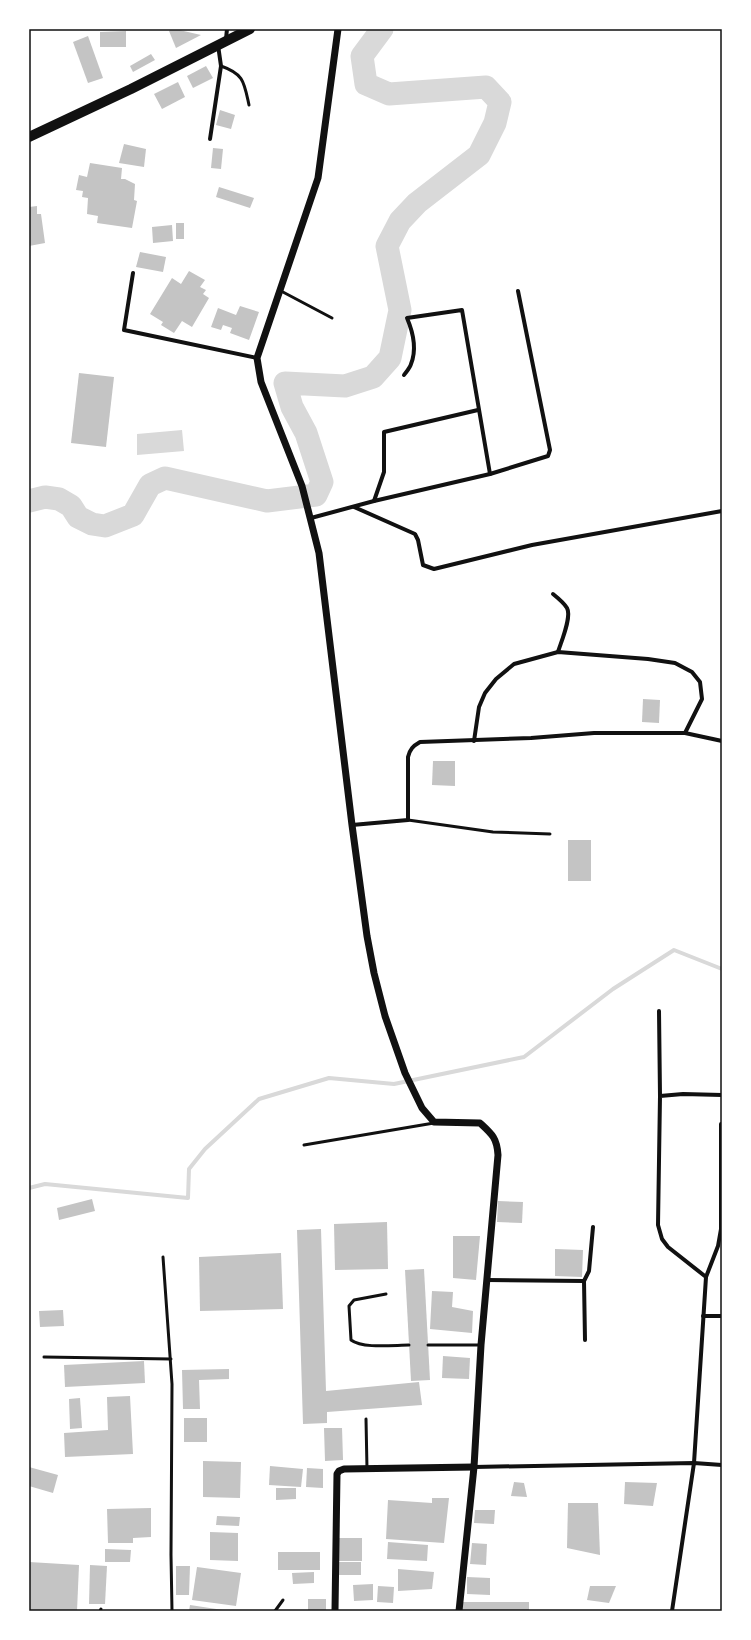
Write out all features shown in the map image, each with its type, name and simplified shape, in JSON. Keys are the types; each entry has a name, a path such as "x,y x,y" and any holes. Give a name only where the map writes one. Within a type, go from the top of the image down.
{"main road":[{"path":"29,137 131,89 250,29"}],"street":[{"path":"210,139 221,66 222,43 227,29"},
{"path":"338,29 318,178 257,358 261,382 302,486 319,552 367,936 374,973 385,1016 411,1086 422,1108 434,1122 480,1123 493,1136 497,1145 498,1155 481,1345 474,1467 459,1611"},
{"path":"134,273 124,330 257,358"},
{"path":"310,516 490,474 548,456 550,450 518,291"},
{"path":"404,374 411,364 414,334 407,318 462,310 490,474"},
{"path":"374,501 384,472 384,432 478,410"},
{"path":"353,506 415,534 418,540 423,565 434,569 532,545 722,511"},
{"path":"553,594 567,608 568,613 566,627 558,652"},
{"path":"474,741 479,707 485,693 496,679 514,664 558,652 655,660 675,663 692,672 700,682 702,700 685,733"},
{"path":"352,825 408,820 408,757 409,751 414,745 420,742 474,741 594,732 685,733 722,741"},
{"path":"659,1011 660,1096 658,1225 662,1239 668,1247 706,1277"},
{"path":"660,1096 683,1094 722,1096"},
{"path":"672,1611 694,1463 706,1277 718,1246 721,1229 721,1124"},
{"path":"584,1340 584,1281 589,1271 593,1227"},
{"path":"487,1280 584,1281"},
{"path":"703,1316 722,1316"},
{"path":"334,1611 337,1474 339,1471 344,1469 694,1463 722,1465"}],"lane":[{"path":"221,66 234,71 243,82 249,105"},
{"path":"280,290 332,318"},
{"path":"408,820 494,832 550,834"},
{"path":"304,1145 434,1122"},
{"path":"163,1257 171,1360 172,1611"},
{"path":"386,1294 354,1300 349,1306 351,1340 356,1344 364,1345 409,1345"},
{"path":"428,1345 481,1345"},
{"path":"44,1357 171,1360"},
{"path":"366,1420 367,1469"},
{"path":"275,1611 283,1600"}],"shaded area":[{"path":"182,430 184,451 137,455 137,434"}],"building":[{"path":"171,29 201,35 176,48 169,31"},
{"path":"126,31 126,47 100,47 100,32"},
{"path":"88,36 103,78 88,83 73,42"},
{"path":"151,54 155,60 133,72 130,66"},
{"path":"206,66 213,78 193,88 187,76"},
{"path":"178,82 185,97 162,109 154,94"},
{"path":"220,110 235,115 231,129 216,125"},
{"path":"124,144 146,149 144,167 119,163"},
{"path":"213,148 223,149 221,169 211,168"},
{"path":"90,163 122,168 121,179 125,179 135,184 134,200 137,201 132,228 97,223 98,216 87,214 88,198 82,197 83,191 76,190 79,175 87,177"},
{"path":"219,187 254,198 250,208 216,197"},
{"path":"37,206 37,214 41,214 45,243 29,246 29,207"},
{"path":"176,223 184,223 184,239 176,239"},
{"path":"172,225 173,241 153,243 152,227"},
{"path":"140,252 166,257 163,272 136,267"},
{"path":"189,271 205,280 200,287 206,290 203,294 209,298 192,327 182,321 174,333 161,325 163,322 150,314 172,278 181,284"},
{"path":"240,306 259,312 249,340 230,333 232,328 223,325 221,330 211,327 218,308 236,315"},
{"path":"79,373 114,377 106,447 71,443"},
{"path":"643,699 660,700 659,723 642,722"},
{"path":"433,761 455,761 455,786 432,785"},
{"path":"568,840 591,840 591,881 568,881"},
{"path":"92,1199 95,1211 59,1220 57,1208"},
{"path":"498,1201 523,1202 522,1223 497,1222"},
{"path":"387,1222 388,1269 335,1270 334,1224"},
{"path":"321,1229 326,1391 419,1382 422,1405 327,1412 327,1423 303,1424 297,1230"},
{"path":"453,1236 480,1236 476,1280 453,1278"},
{"path":"555,1249 583,1250 582,1277 555,1276"},
{"path":"281,1253 283,1309 200,1311 199,1257"},
{"path":"424,1269 430,1380 411,1381 405,1270"},
{"path":"432,1291 453,1292 452,1307 473,1311 472,1333 430,1329"},
{"path":"63,1310 64,1326 40,1327 39,1311"},
{"path":"443,1356 470,1358 469,1379 442,1378"},
{"path":"144,1361 145,1383 65,1387 64,1365"},
{"path":"229,1369 229,1379 199,1380 200,1409 183,1409 182,1370"},
{"path":"130,1396 133,1454 65,1457 64,1433 108,1430 107,1397"},
{"path":"80,1398 82,1428 70,1429 69,1399"},
{"path":"184,1418 207,1418 207,1442 184,1442"},
{"path":"324,1428 342,1428 343,1460 325,1461"},
{"path":"203,1461 241,1462 240,1498 203,1497"},
{"path":"270,1466 303,1469 301,1487 269,1485"},
{"path":"29,1467 58,1475 53,1493 29,1486"},
{"path":"307,1468 323,1469 323,1488 306,1487"},
{"path":"514,1482 524,1483 527,1497 511,1496"},
{"path":"625,1482 657,1483 653,1506 624,1504"},
{"path":"276,1488 296,1488 296,1499 276,1500"},
{"path":"432,1498 449,1498 444,1543 386,1539 388,1500 432,1503"},
{"path":"568,1503 598,1503 600,1555 567,1548"},
{"path":"151,1508 151,1537 133,1538 133,1543 108,1543 107,1509"},
{"path":"475,1510 495,1510 494,1524 474,1523"},
{"path":"217,1516 240,1517 239,1526 216,1525"},
{"path":"210,1532 238,1533 238,1561 210,1560"},
{"path":"337,1538 362,1538 362,1561 337,1561"},
{"path":"388,1542 428,1545 427,1561 387,1559"},
{"path":"472,1543 487,1544 486,1565 470,1564"},
{"path":"105,1549 131,1550 130,1562 105,1562"},
{"path":"278,1552 320,1552 320,1570 278,1570"},
{"path":"29,1562 79,1565 77,1611 29,1611"},
{"path":"339,1562 361,1562 361,1575 339,1575"},
{"path":"90,1565 107,1566 105,1604 89,1604"},
{"path":"176,1566 190,1566 189,1595 176,1595"},
{"path":"197,1567 241,1573 236,1606 192,1600"},
{"path":"398,1569 434,1572 432,1589 398,1591"},
{"path":"314,1572 314,1583 293,1584 292,1573"},
{"path":"467,1577 490,1578 490,1595 467,1594"},
{"path":"373,1584 373,1600 354,1601 353,1585"},
{"path":"378,1586 394,1587 393,1603 377,1602"},
{"path":"590,1586 616,1586 609,1603 587,1600"},
{"path":"308,1599 326,1599 326,1611 308,1611"},
{"path":"462,1602 529,1602 529,1611 461,1611"},
{"path":"190,1605 223,1610 223,1611 189,1611"}],"waterway":[{"path":"29,501 45,497 59,499 71,506 78,517 92,524 105,526 133,515 150,485 165,478 267,501 316,495 322,482 306,433 292,407 285,383 345,386 373,377 390,358 400,310 387,246 400,221 417,203 479,155 495,123 500,102 486,87 389,94 366,84 362,56 382,29"},
{"path":"29,1188 45,1184 188,1198 189,1169 205,1149 259,1099 329,1078 394,1084 524,1057 613,989 674,950 722,969"}]}
